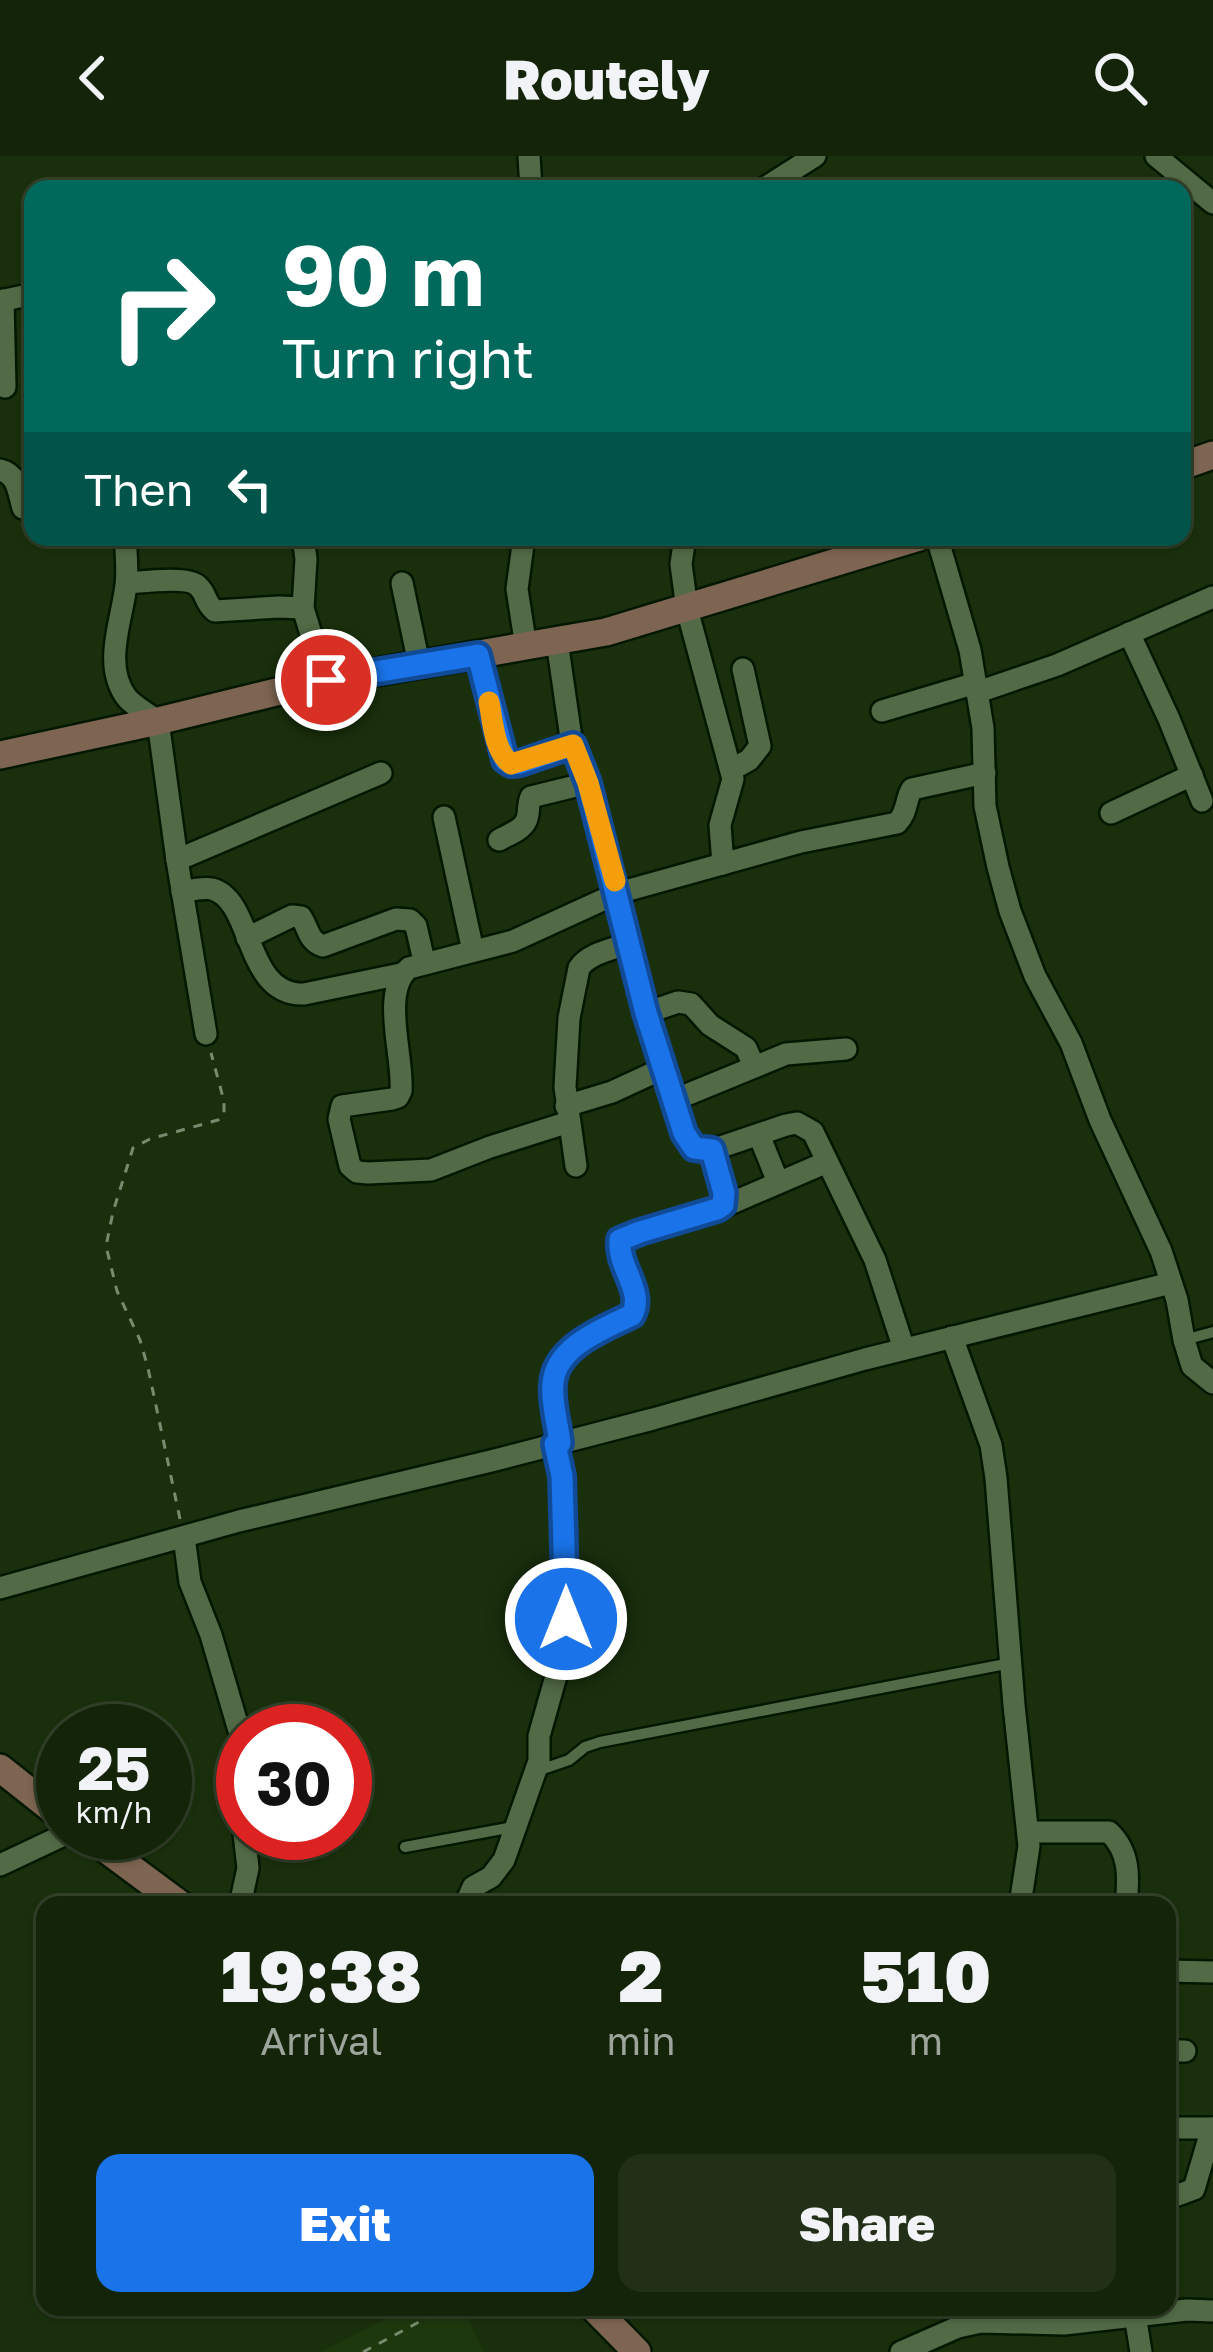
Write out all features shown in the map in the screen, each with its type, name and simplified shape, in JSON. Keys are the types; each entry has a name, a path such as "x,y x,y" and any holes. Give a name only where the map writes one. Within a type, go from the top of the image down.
{"street":[{"path":"777,180 815,156"},
{"path":"1156,156 1186,180"},
{"path":"1,300 5,387"},
{"path":"0,470 15,479 19,509"},
{"path":"125,546 127,583 116,637 116,666 131,703 158,721 206,1034"},
{"path":"304,546 303,608 326,680"},
{"path":"523,546 517,589 526,646"},
{"path":"684,546 681,564 687,609 730,770 732,788 720,825 723,864"},
{"path":"0,754 326,680 606,632 891,546"},
{"path":"940,546 977,687 988,826 1016,926 1161,1251 1192,1366 1213,1383"},
{"path":"127,583 190,583 202,590 208,607 215,611 303,608"},
{"path":"402,583 419,664"},
{"path":"882,711 1057,665 1213,597"},
{"path":"1129,633 1202,801"},
{"path":"557,641 573,745 618,893 646,1013 688,1142 712,1150 787,1125 806,1125 882,1277 904,1349"},
{"path":"478,655 505,760 520,763 573,745"},
{"path":"730,770 749,760 760,746 743,669"},
{"path":"177,860 381,772"},
{"path":"182,892 204,888 224,895 270,980 296,995 401,974 424,961 536,932 618,893 824,837 897,823 912,789 985,773"},
{"path":"1111,813 1192,776"},
{"path":"499,840 524,826 531,797 588,783"},
{"path":"443,818 473,951"},
{"path":"248,938 301,916 314,944 323,946 404,919 416,926 424,961"},
{"path":"576,1166 567,1114 569,1018 579,968 593,956 631,944"},
{"path":"401,974 395,990 401,1091 392,1099 342,1106 339,1112 350,1166 357,1172 431,1170 664,1068"},
{"path":"646,1013 678,1002 691,1004 710,1024 746,1048 754,1066"},
{"path":"674,1100 792,1052 846,1049"},
{"path":"759,1136 778,1182"},
{"path":"712,1150 725,1199 717,1209"},
{"path":"469,1896 504,1860 539,1761 539,1736 560,1662 567,1600 553,1391 559,1363 575,1346 636,1309 619,1253 620,1240 717,1209 827,1162"},
{"path":"0,1588 904,1349 1172,1283"},
{"path":"952,1337 994,1461 1028,1832 1022,1896"},
{"path":"184,1537 190,1582 231,1704"},
{"path":"0,1768 36,1797"},
{"path":"1028,1832 1098,1831 1124,1848 1126,1896"},
{"path":"0,1865 36,1848"},
{"path":"121,1860 170,1896"},
{"path":"242,1896 247,1860"},
{"path":"1176,1971 1213,1972"},
{"path":"1176,2128 1212,2128 1194,2188 1176,2195"},
{"path":"1176,2311 1213,2311"},
{"path":"602,2316 637,2352"},
{"path":"901,2352 970,2324 1060,2316"},
{"path":"1127,2316 1141,2352"}],"lane":[{"path":"1184,1340 1213,1332"},
{"path":"535,1772 600,1742 1011,1664"},
{"path":"405,1847 516,1826"}],"path":[{"path":"184,1537 148,1368 117,1291 106,1246 133,1148 224,1115 206,1034"},
{"path":"364,2352 430,2316"}],"shaded area":[{"path":"391,2316 467,2316 484,2352 321,2352"}],"slow traffic":[{"path":"489,702 500,752 511,764 573,745 615,881"}],"route":[{"path":"326,680 478,655 505,760 520,763 573,745 588,783 646,1013 684,1133 694,1148 712,1150 724,1193 723,1205 717,1209 620,1240 619,1253 636,1309 575,1346 555,1372 566,1619"}]}
